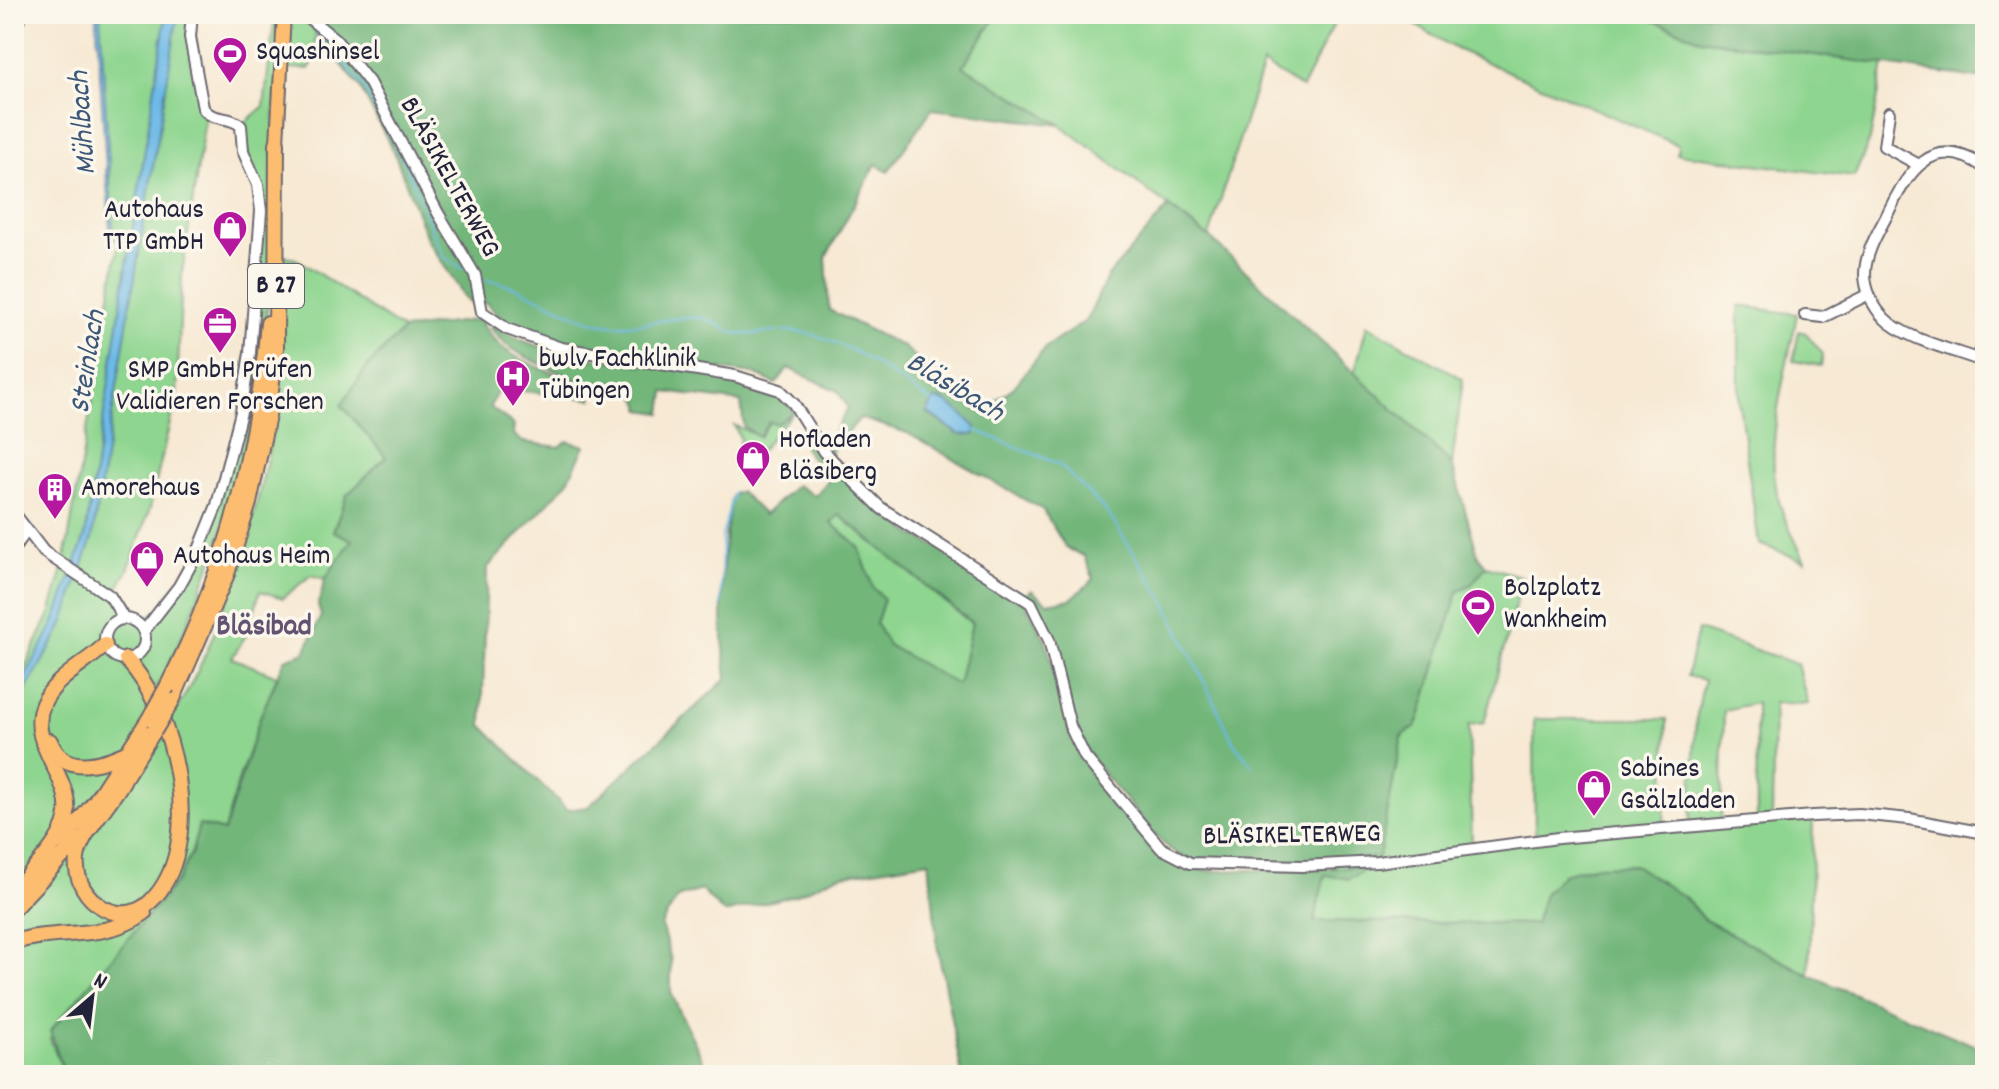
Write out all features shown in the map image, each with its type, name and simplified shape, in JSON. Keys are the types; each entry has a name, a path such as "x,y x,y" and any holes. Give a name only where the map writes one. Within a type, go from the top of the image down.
{"highway":[{"name":"B 27","path":"14,908 74,845 123,781 169,694 218,569 251,445 268,320 277,143"},
{"path":"108,649 53,696 45,718 46,731 53,748 62,757 82,766 103,764 128,752"},
{"path":"16,890 60,833 68,807 62,780 42,733 42,705 58,684 108,649"},
{"path":"123,781 110,806 84,840 76,867 85,893 95,904 122,914 136,911 150,902 169,872 177,851 183,803 169,743 132,658"},
{"path":"14,942 31,937 95,934 116,928 154,905 169,882 184,837 183,771 132,658"},
{"name":"B 27","path":"16,890 65,839 151,725"}],"main road":[{"name":"B 27","path":"277,143 284,14"}],"street":[{"path":"144,631 191,567 217,505 241,412 250,353 261,232 259,191 243,151 241,126 233,120 206,112 190,37 192,14"},
{"name":"BLÄSIKELTERWEG","path":"304,14 336,40 369,82 438,213 475,275 482,312 507,329 561,348 619,360 735,376 780,390 794,404 824,452 881,508 1031,603 1049,640 1070,726 1085,757 1130,815 1161,848 1177,858 1190,863 1236,865 1377,862 1419,854 1626,831 1859,814 1909,819 1985,833"},
{"path":"1889,113 1884,146 1917,164"},
{"path":"1985,168 1957,154 1944,154 1917,164 1906,176 1870,251 1865,272 1869,294 1892,325 1981,360 1985,336"},
{"path":"1805,315 1823,317 1869,294"},
{"path":"14,513 26,532 64,565 110,596 124,619"},
{"path":"14,548 26,532"},
{"path":"92,583 110,609 112,623"},
{"path":"136,622 158,611"},
{"path":"124,619 136,622 144,631 145,645 132,658 108,649 105,634 112,623 124,619"}],"green space":[{"path":"98,14 192,14 206,112 182,273 177,392 150,508 128,570 116,591 145,618 158,611 198,552 241,412 261,211 241,126 264,106 275,14 283,14 276,88 267,310 261,358 243,453 216,547 181,637 161,681 156,685 172,716 189,688 221,615 249,530 269,450 278,356 278,253 298,260 403,330 367,367 386,457 346,496 353,539 325,579 311,575 283,598 260,591 249,630 232,658 277,676 240,775 224,831 199,825 192,852 178,880 50,1039 65,1075 14,1075 14,690 50,614 64,565 119,242 112,237"},
{"path":"284,14 301,14 316,32 313,62 309,69 284,68"},
{"path":"301,14 998,14 963,66 1061,125 932,109 888,172 876,164 826,257 829,310 904,347 980,412 1014,387 1045,348 1087,320 1107,277 1168,207 1209,237 1452,464 1478,556 1486,566 1472,584 1458,591 1419,720 1415,728 1402,735 1379,857 1245,864 1195,860 1171,850 1110,783 1085,747 1053,640 1026,594 1031,590 1048,603 1071,599 1094,579 1084,556 1066,548 1043,510 907,433 860,418 830,453 826,446 848,408 838,391 788,368 776,384 754,374 591,352 547,340 507,324 486,303 468,302 428,241 394,152 360,87","holes":["941,399 969,421 974,435 958,434 927,413 935,400"]},
{"path":"998,14 1339,14 1302,88 1263,64 1209,237 1061,125 963,66"},
{"path":"1397,14 1637,14 1700,39 1884,64 1870,140 1854,177 1677,154 1678,145 1456,49"},
{"path":"1637,14 1985,14 1985,79 1700,39"},
{"path":"1739,306 1797,314 1775,426 1774,471 1782,511 1805,561 1759,544 1739,403"},
{"path":"480,319 490,336 504,349 570,381 592,399 505,389 496,394 490,407 514,425 513,434 523,442 559,447 567,441 585,446 567,483 487,568 482,725 567,810 588,807 727,678 722,586 732,495 740,491 764,515 796,485 815,496 828,481 800,442 803,438 811,437 878,510 915,536 952,554 1024,601 1046,641 1071,738 1090,772 1156,851 1181,867 1211,871 1369,867 1349,879 1325,875 1314,921 1535,924 1544,894 1563,874 1593,866 1635,865 1685,898 1703,919 1809,975 1983,1049 1975,1075 962,1075 938,951 929,861 837,876 796,895 724,913 701,890 677,898 661,925 671,959 671,993 710,1075 65,1075 50,1031 178,880 192,852 199,825 224,831 260,717 285,659 305,652 321,616 318,605 325,579 352,540 333,531 347,495 386,457 341,405 367,367 403,330","holes":["839,515 972,623 958,685 888,645 876,624 884,599 873,588 859,547 831,523"]},
{"path":"492,324 527,342 566,354 733,379 767,392 794,411 777,424 769,422 759,437 744,427 741,402 665,392 662,413 642,410 634,394 622,385 606,382 588,386 524,356 505,344 490,328"},
{"path":"1367,325 1463,379 1452,464 1354,374"},
{"path":"1799,331 1806,333 1823,354 1821,366 1793,361"},
{"path":"794,411 746,468 742,468 738,464 740,438 734,425 759,437 769,422"},
{"path":"839,514 972,624 958,686 888,645 876,624 884,599 873,588 859,547 831,523"},
{"path":"1486,566 1523,577 1484,723 1469,725 1472,847 1535,841 1534,719 1667,719 1664,828 1690,827 1696,720 1704,680 1687,676 1698,630 1797,664 1808,704 1774,703 1772,819 1813,816 1809,975 1703,919 1685,897 1544,894 1536,924 1313,921 1325,875 1389,804 1402,735 1415,728 1419,720 1458,591 1472,584","holes":["1756,703 1757,821 1721,823 1724,710"]}],"water":[{"path":"96,14 100,14 113,230 110,230"},
{"path":"166,14 178,14 92,538 62,627 14,711 14,698 54,623 85,536"},
{"name":"Bläsibach","path":"935,399 951,406 976,427 974,435 959,434 927,412"}],"waterway":[{"name":"Bläsibach","path":"315,29 361,83 405,163 443,257 463,269"},
{"name":"Mühlbach","path":"122,243 131,245"},
{"name":"Bläsibach","path":"485,280 515,287 598,323 624,325 701,318 739,334 792,331 818,336 870,360 933,402"},
{"name":"Bläsibach","path":"975,430 1059,464 1107,512 1163,598 1234,743 1252,765"},
{"path":"721,606 722,537 733,493"}],"place":[{"name":"Squashinsel","path":"230,85"},
{"name":"Autohaus TTP GmbH","path":"230,259"},
{"name":"SMP GmbH Prüfen Validieren Forschen","path":"220,355"},
{"name":"bwlv Fachklinik Tübingen","path":"513,408"},
{"name":"Hofladen Bläsiberg","path":"753,489"},
{"name":"Amorehaus","path":"55,521"},
{"name":"Autohaus Heim","path":"147,589"},
{"name":"Bolzplatz Wankheim","path":"1478,637"},
{"name":"Sabines Gsälzladen","path":"1594,818"}],"district":[{"name":"Bläsibad","path":"264,628"}],"water label":[{"name":"Steinlach","path":"90,362"}]}
